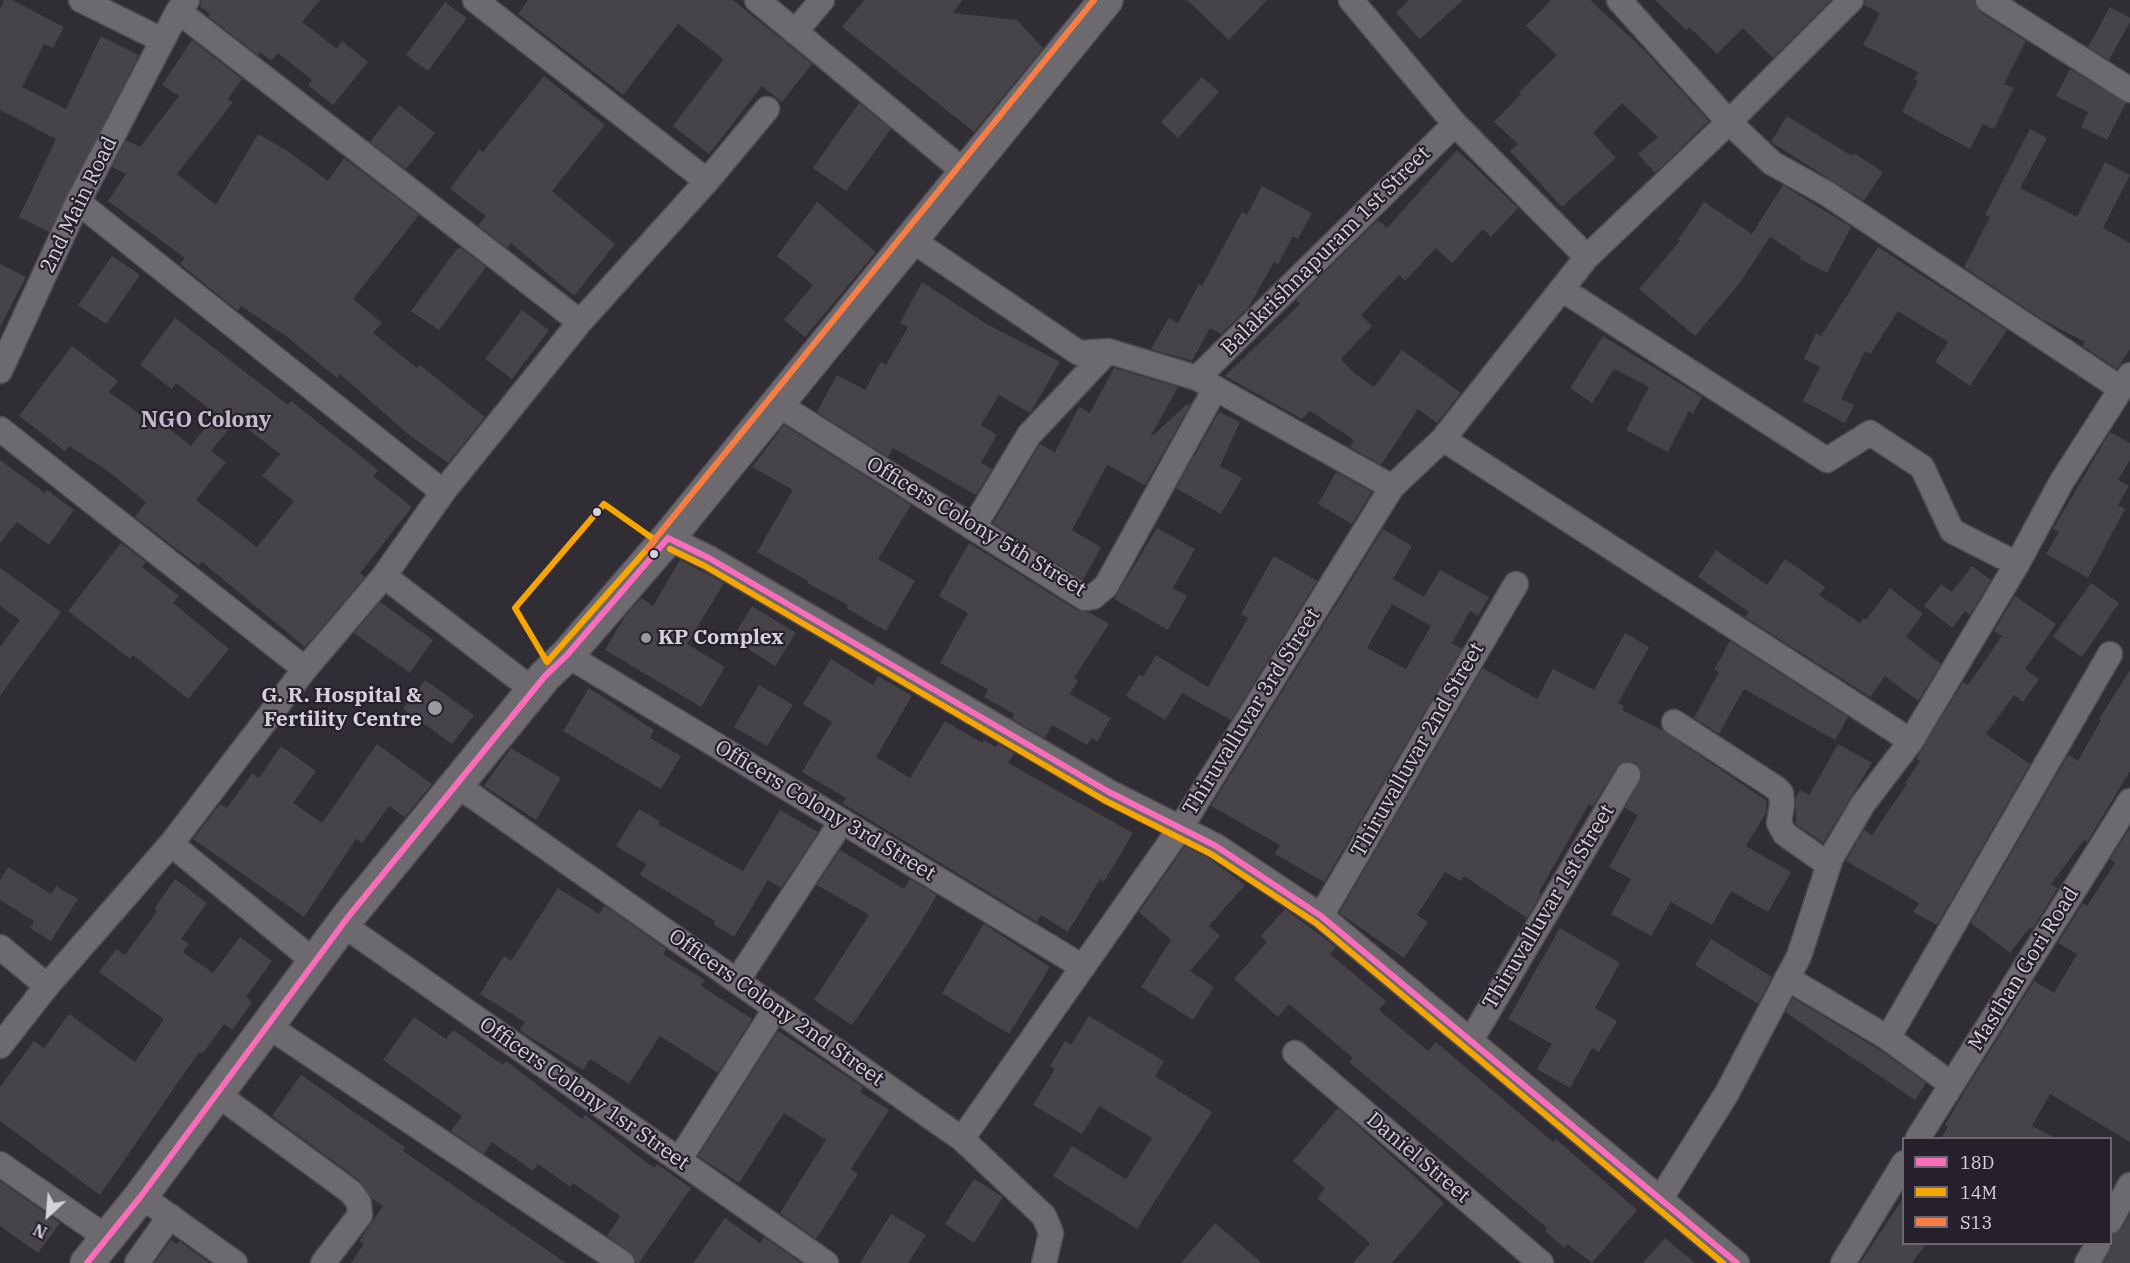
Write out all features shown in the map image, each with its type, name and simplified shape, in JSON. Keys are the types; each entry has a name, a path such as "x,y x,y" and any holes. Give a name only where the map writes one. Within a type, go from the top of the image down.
{"street":[{"path":"81,0 162,40"},
{"path":"475,0 707,181"},
{"path":"757,0 966,173"},
{"path":"795,32 822,0"},
{"path":"87,1263 141,1196 342,924 533,690 567,655 668,538 1106,0"},
{"path":"1351,0 1455,124 1587,257"},
{"path":"1619,0 1729,122 1772,163 1826,193 2125,382 2062,481 2017,564 1911,741 1863,804 1829,865 1799,956 1727,1093 1661,1198"},
{"name":"Thiruvalluvar 3rd Street","path":"962,1139 1180,827 1392,487 1443,439 1587,257 1729,122 1851,0"},
{"path":"1988,0 2130,90"},
{"path":"183,5 580,322"},
{"name":"2nd Main Road","path":"0,371 78,202 162,40 183,5"},
{"path":"0,1046 48,986 171,844 305,669 384,576 443,492 580,322 707,181 766,109"},
{"name":"Balakrishnapuram 1st Street","path":"1206,384 1455,124"},
{"path":"78,202 443,492"},
{"path":"912,240 1079,353 1108,351 1206,384 1392,487"},
{"path":"1563,290 1827,460 1870,433 1922,467 1952,531 2017,564"},
{"path":"973,528 1029,435 1108,351"},
{"name":"Officers Colony 5th Street","path":"776,403 1085,598 1093,597 1106,586 1206,384"},
{"path":"0,429 305,669"},
{"path":"1443,439 1911,741"},
{"path":"668,538 719,564 1109,792 1216,846 1321,916 1737,1263"},
{"path":"384,576 533,690"},
{"name":"Thiruvalluvar 2nd Street","path":"1321,916 1516,584"},
{"path":"1888,1038 2110,654"},
{"name":"Officers Colony 3rd Street","path":"567,655 1083,967"},
{"path":"1674,722 1776,788 1782,804 1779,823 1785,834 1829,865"},
{"name":"Thiruvalluvar 1st Street","path":"1471,1040 1628,774"},
{"name":"Officers Colony 2nd Street","path":"457,785 962,1139 1044,1216 1051,1233 1044,1263"},
{"name":"Masthan Gori Road","path":"1919,1137 2130,801"},
{"path":"736,981 842,821"},
{"path":"171,844 315,962"},
{"name":"Officers Colony 1sr Street","path":"342,924 826,1263"},
{"path":"0,947 48,986"},
{"path":"1787,978 1888,1038 1951,1084"},
{"path":"679,1160 776,1008"},
{"path":"268,1026 622,1263"},
{"name":"Daniel Street","path":"1295,1053 1541,1263"},
{"path":"217,1094 351,1192 359,1203 360,1215 323,1263"},
{"path":"0,1164 106,1238"},
{"path":"1844,1263 1902,1166"},
{"path":"2112,1217 2130,1185"},
{"path":"141,1196 235,1263"},
{"path":"137,1263 170,1216"},
{"path":"2087,1263 2097,1245"}],"building":[{"path":"4,0 12,0 64,27 53,48 44,44 22,87 66,109 101,36 139,55 49,232 19,217 56,139 0,110 0,9"},
{"path":"201,0 320,0 302,22 337,49 342,41 368,62 333,105 308,85 312,80 278,53 271,61 260,52 258,55 208,16 210,14 200,6"},
{"path":"528,0 733,0 812,64 782,102 762,86 709,154 673,126 723,60 720,56 678,24 623,95 518,14"},
{"path":"864,0 962,0 953,13 1017,20 1043,48 974,132 842,27"},
{"path":"1187,0 1267,0 1229,40"},
{"path":"1409,0 1463,0 1420,39 1396,13"},
{"path":"1551,0 1590,0 1644,50 1709,121 1655,173 1638,154 1658,137 1622,103 1593,133 1616,158 1562,207 1510,151 1518,144 1494,122 1521,94 1519,92 1557,55 1526,26"},
{"path":"1655,0 1831,0 1773,58 1743,28 1717,54 1689,27 1686,30"},
{"path":"1865,0 1974,0 1980,12 2026,41 2004,84 2014,88 1994,129 1983,124 1970,149 1902,112 1918,81 1914,79 1918,72 1863,45 1880,13 1864,5"},
{"path":"445,2 467,18 428,71 406,55"},
{"path":"2110,7 2130,18 2130,22 2109,60 2088,47"},
{"path":"192,40 242,79 228,99 233,102 177,174 216,205 258,134 286,150 328,181 344,158 419,215 353,299 382,323 373,333 417,368 420,365 485,417 448,463 408,434 340,374 337,378 286,336 241,306 238,311 180,264 185,258 108,201 126,174 112,167 126,140 140,147 179,96 162,85"},
{"path":"2070,69 2126,103 2107,140 2081,127 2088,112 2056,96"},
{"path":"544,76 605,125 552,191 615,244 574,296 511,243 507,248 478,225 486,216 450,189 479,150 483,152"},
{"path":"1202,77 1219,92 1178,138 1161,122"},
{"path":"859,103 891,129 846,191 813,168"},
{"path":"399,105 435,133 406,169 370,142"},
{"path":"1787,116 1883,172 1864,201 1771,142"},
{"path":"2030,129 2047,138 2020,188 2077,217 2105,162 2130,175 2103,228 2130,243 2130,349 2117,369 2083,346 2085,342 2043,320 1964,267 1990,217 1985,215"},
{"path":"1457,150 1518,208 1491,237 1483,229 1452,263 1436,248 1405,281 1399,275 1361,315 1372,326 1341,359 1354,373 1374,387 1402,350 1461,393 1437,423 1418,409 1381,465 1350,447 1354,440 1310,411 1302,419 1225,376 1300,304 1296,300 1378,220 1387,228"},
{"path":"1783,185 1851,227 1827,273 1800,259 1801,257 1770,237 1739,284 1695,336 1639,289 1680,241 1678,240 1704,202 1752,234"},
{"path":"1262,186 1312,213 1298,239 1293,236 1278,264 1274,262 1248,308 1221,334 1210,328 1192,361 1151,349 1169,318 1178,323 1199,284 1202,286 1242,212 1247,215"},
{"path":"817,202 876,252 805,337 784,320 813,285 777,256"},
{"path":"1878,247 2007,330 1970,386 1935,362 1948,342 1898,311 1870,354 1865,351 1841,399 1854,405 1845,423 1803,401 1820,367 1804,359 1816,333 1821,336"},
{"path":"461,248 486,267 439,330 411,311 457,249"},
{"path":"112,256 140,275 106,324 78,305"},
{"path":"0,264 26,277 0,327"},
{"path":"922,282 985,323 1060,362 1030,413 999,395 981,425 997,435 981,463 992,469 976,495 893,448 888,457 817,412 837,375 865,390 881,362 886,365 908,327 900,323"},
{"path":"522,310 549,330 512,379 485,359"},
{"path":"175,318 288,405 291,401 378,470 373,476 412,507 360,573 365,577 305,647 202,562 199,566 135,517 146,502 105,469 69,446 65,451 19,416 72,346 118,381 109,392 153,424 157,419 191,446 216,414 176,383 172,389 140,365","holes":["236,420 280,454 262,476 294,501 257,547 196,500 226,462 211,451"]},
{"path":"1603,336 1702,397 1693,414 1689,411 1668,452 1626,430 1649,387 1614,369 1592,403 1570,388"},
{"path":"1114,368 1178,387 1150,438 1186,405 1191,404 1145,485 1107,465 1072,530 1101,547 1083,580 993,523 1040,444 1055,452 1079,407 1090,413"},
{"path":"1219,412 1240,422 1220,466 1242,478 1221,514 1176,488"},
{"path":"784,425 911,505 878,559 915,581 886,631 846,608 848,605 757,552 793,490 752,467"},
{"path":"2110,432 2130,443 2130,460 2118,480 2129,486 2118,505 2125,509 2088,578 2046,554 2059,532 2053,529"},
{"path":"0,460 45,493 47,490 74,510 49,545 17,522 0,543"},
{"path":"1336,472 1372,492 1352,524 1318,504"},
{"path":"1157,528 1195,549 1173,588 1187,596 1168,630 1114,599"},
{"path":"1383,529 1412,546 1393,579 1424,597 1440,570 1489,597 1478,616 1470,611 1452,643 1462,649 1324,882 1275,854 1280,845 1211,806","holes":["1392,604 1431,626 1406,669 1367,648"]},
{"path":"121,543 146,562 142,567 179,596 173,603 229,649 188,699 133,655 130,659 68,611"},
{"path":"969,543 1077,610 1089,612 1109,624 1074,678 1078,680 1070,694 1111,718 1097,742 1092,738 1087,745 1052,725 1045,738 1012,719 1014,714 984,697 988,689 940,663 968,613 939,596"},
{"path":"1716,550 1767,585 1785,559 1825,587 1819,595 1860,623 1863,618 1866,620 1890,588 1923,614 1906,637 1941,664 1918,701 1885,676 1870,697 1745,617 1749,612 1698,577"},
{"path":"1274,556 1317,581 1231,720 1182,693 1165,720 1126,696 1139,675 1143,677 1156,655 1208,687 1248,618 1241,614"},
{"path":"680,560 724,583 687,644 725,667 701,707 605,650 625,616 641,598 653,606"},
{"path":"1972,566 1991,580 1970,615 1965,611 1952,628 1924,606 1941,584 1952,592"},
{"path":"0,568 61,612 0,696 0,647 20,620 0,606"},
{"path":"2091,583 2119,603 2082,657 2053,637"},
{"path":"2015,596 2056,624 2025,669 2039,679 2023,702 2014,695 1986,734 2030,764 1937,925 1913,912 1919,903 1846,861 1864,830 1872,835 1907,784 1905,783 1920,761 1916,759 1963,682 1968,685 2002,636 1994,631"},
{"path":"380,602 433,640 410,673 354,633"},
{"path":"752,606 796,633 775,666 732,639"},
{"path":"1625,633 1649,647 1618,703 1624,706 1622,710 1662,730 1767,801 1766,813 1746,846 1791,872 1768,912 1731,891 1712,925 1671,902 1651,936 1611,914 1631,879 1609,867 1638,815 1625,808 1642,775 1636,763 1628,761 1616,768 1593,806 1589,804 1539,892 1541,894 1527,918 1464,876 1461,881 1445,872 1417,915 1428,922 1404,958 1339,913 1483,668 1537,699 1553,669 1594,690"},
{"path":"1730,641 1848,717 1835,740 1744,689 1719,734 1694,718 1719,672 1714,670"},
{"path":"831,659 873,685 878,676 912,696 876,757 910,778 945,721 982,743 984,740 996,747 998,744 1014,753 1008,763 1133,833 1104,882 1100,879 1068,932 1041,915 1037,922 842,803 846,798 802,772 832,722 803,704"},
{"path":"2130,670 2130,771 2087,842 2084,840 2051,884 2058,888 2033,928 2028,929 2010,953 1971,923 2068,755 2078,761 2101,720 2099,719"},
{"path":"425,680 474,715 452,744 403,709"},
{"path":"759,685 793,705 767,746 734,727"},
{"path":"589,688 654,730 650,738 681,756 661,789 563,731"},
{"path":"377,744 432,784 405,817 389,806 362,843 356,839 304,917 193,839 220,804 227,808 252,773 259,778 281,746 316,771 293,803 322,823"},
{"path":"1838,744 1872,763 1823,843 1796,824 1796,798 1800,790 1809,795"},
{"path":"511,748 561,778 536,820 484,786"},
{"path":"639,809 660,821 658,824 743,871 780,810 818,832 781,888 768,880 734,937 713,924 715,921 640,875 646,864 616,846"},
{"path":"2130,828 2130,1142 2050,1094 2032,1126 2053,1137 1942,1137 1948,1127 1945,1125 1967,1087 2034,981 2054,993 2077,954 2058,943 2083,903 2087,906 2115,863 2110,859"},
{"path":"1185,846 1209,858 1245,885 1209,926 1220,936 1190,971 1214,987 1193,1020 1141,987 1171,940 1139,912"},
{"path":"840,850 904,889 910,879 937,895 907,945 852,1025 814,1000 869,915 817,885"},
{"path":"8,867 51,894 56,886 78,899 51,941 30,928 34,921 0,900 0,880"},
{"path":"175,879 207,903 181,939 189,944 183,952 213,973 240,937 272,961 246,997 252,1002 232,1030 224,1024 202,1054 199,1052 100,1195 0,1121 0,1087 34,1041 44,1048 69,1014 135,1062 164,1019 99,972 116,949 125,955 157,911 154,909"},
{"path":"558,888 599,914 604,906 611,910 666,949 663,954 705,980 701,986 752,1019 718,1073 660,1036 629,1084 590,1059 583,1070 525,1034 520,1030 525,1022 480,994 504,956 511,961"},
{"path":"1285,909 1336,947 1330,954 1386,1001 1379,1010 1428,1051 1436,1042 1553,1142 1556,1139 1637,1210 1592,1263 1567,1244 1564,1248 1545,1231 1547,1228 1349,1062 1353,1058 1289,1004 1278,1017 1234,979 1267,942 1261,936"},
{"path":"984,924 1050,967 1009,1034 942,993"},
{"path":"1560,928 1620,963 1595,1008 1617,1021 1599,1052 1592,1048 1570,1088 1537,1069 1552,1044 1508,1019"},
{"path":"1711,939 1772,977 1758,1004 1695,965"},
{"path":"1793,998 1880,1050 1926,1083 1915,1100 1785,1012"},
{"path":"1089,1016 1164,1061 1155,1076 1212,1112 1137,1229 1053,1176 1072,1146 1126,1179 1152,1138 1099,1106 1082,1134 1033,1105 1055,1069 1050,1066 1065,1041 1071,1045"},
{"path":"414,1017 446,1039 453,1030 503,1065 506,1061 582,1119 585,1115 654,1168 657,1164 691,1188 639,1263 636,1263 630,1252 607,1236 620,1216 573,1183 570,1187 538,1164 533,1171 492,1142 484,1154 451,1131 462,1116 383,1060"},
{"path":"778,1031 863,1087 860,1092 889,1110 851,1169 858,1174 816,1239 780,1213 826,1140 784,1113 739,1183 698,1156"},
{"path":"301,1075 405,1147 403,1151 566,1263 351,1263 364,1244 359,1241 383,1206 372,1199 359,1180 272,1116"},
{"path":"1338,1108 1444,1203 1392,1263 1353,1263 1370,1243 1317,1198 1325,1188 1293,1161"},
{"path":"974,1179 1003,1197 974,1243 945,1224"},
{"path":"0,1181 60,1223 38,1253 0,1226"},
{"path":"1902,1200 1902,1245 1925,1245 1912,1263 1860,1263"},
{"path":"891,1214 926,1235 908,1263 860,1263"},
{"path":"2130,1214 2130,1263 2103,1263 2112,1245 2112,1234 2122,1228"},
{"path":"725,1218 760,1243 764,1237 801,1263 693,1263"},
{"path":"1215,1223 1262,1263 1181,1263"},
{"path":"1665,1238 1695,1263 1643,1263"},
{"path":"171,1240 177,1244 179,1241 210,1263 154,1263"}],"transit line":[{"name":"S13","path":"647,549 1094,0"},
{"name":"14M","path":"604,504 655,540 547,662 515,608 604,504"},
{"name":"18D","path":"668,538 709,558 1109,792 1216,846 1321,916 1737,1263"},
{"name":"18D","path":"87,1263 141,1196 348,917 545,676 567,655 668,538"},
{"name":"14M","path":"670,549 705,566 1104,800 1211,854 1316,923 1723,1263"}],"place":[{"name":"KP Complex","path":"646,638"},
{"name":"G. R. Hospital & Fertility Centre","path":"435,708"}],"district":[{"name":"NGO Colony","path":"206,421"}]}
